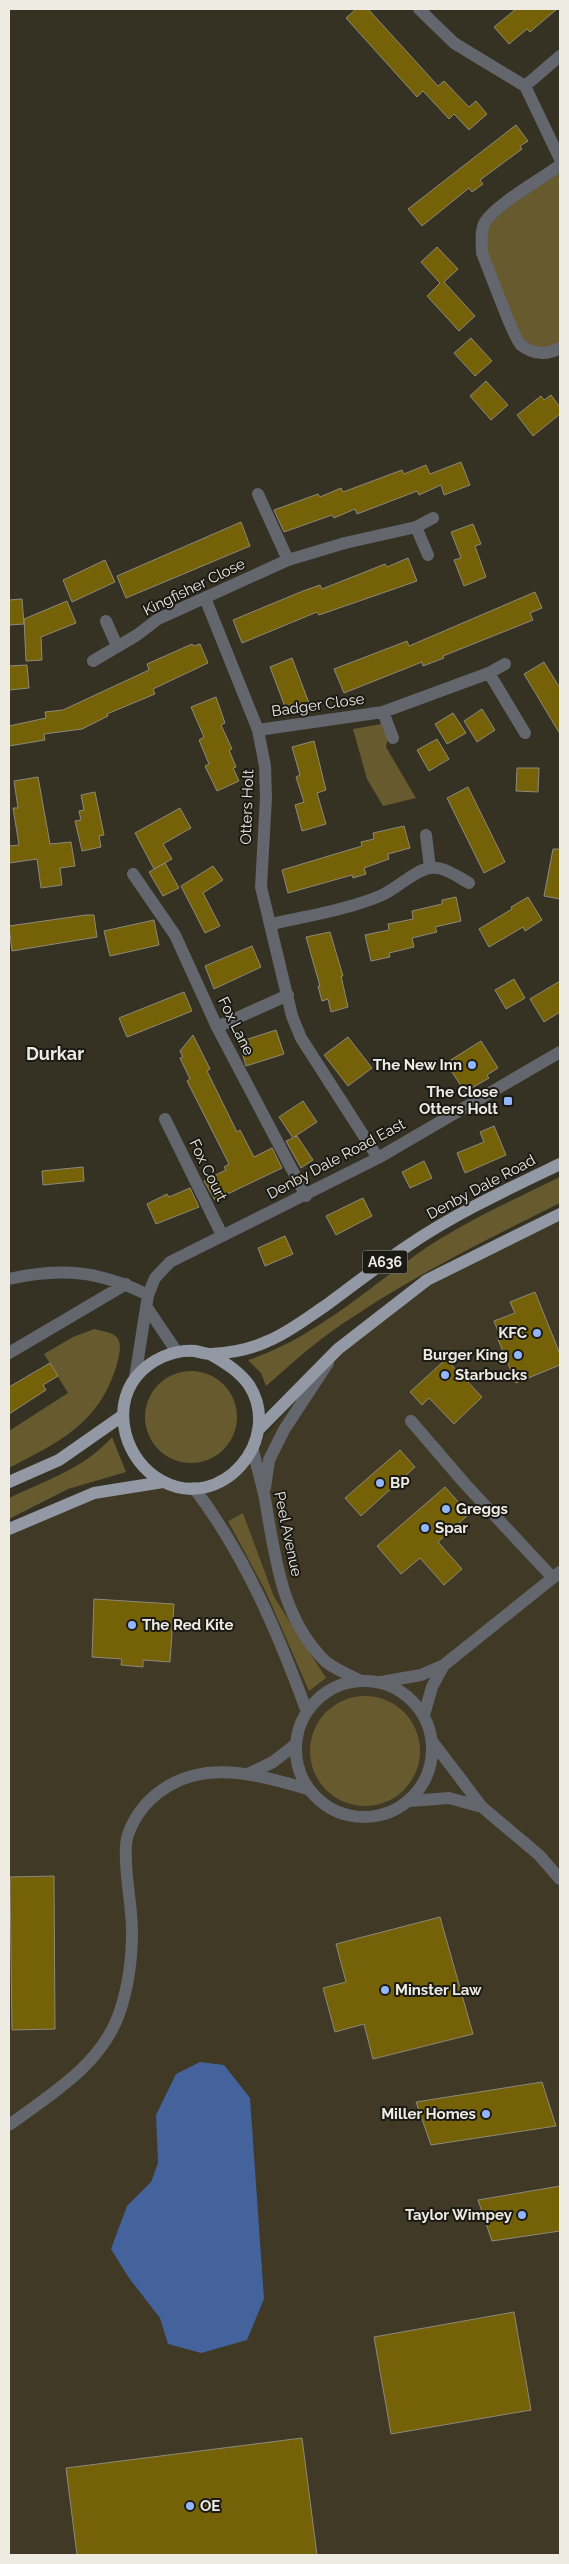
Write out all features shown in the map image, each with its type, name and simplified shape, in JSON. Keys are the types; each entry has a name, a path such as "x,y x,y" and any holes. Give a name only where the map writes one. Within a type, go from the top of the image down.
{"main road":[{"name":"Denby Dale Road","path":"210,1354 233,1368 249,1385 258,1406 259,1429 253,1451 242,1466 228,1478 212,1486 178,1487 162,1482 147,1471 134,1456 127,1438 122,1416 127,1393 136,1378 147,1366 161,1357 177,1352 193,1351 210,1354 250,1347 269,1341 309,1317 408,1246 464,1211 560,1164"},
{"name":"Denby Dale Road","path":"259,1429 338,1349 427,1280 560,1214"},
{"path":"9,1482 59,1460 122,1416"},
{"name":"Denby Dale Road","path":"9,1529 94,1493 162,1482"}],"street":[{"path":"419,9 454,43 525,86 560,159"},
{"path":"525,86 560,56"},
{"path":"560,165 495,212 484,223 482,253 520,345 536,354 552,353 560,348"},
{"path":"258,494 288,560"},
{"name":"Kingfisher Close","path":"94,661 158,619 288,560 345,543 416,527 433,518"},
{"path":"416,527 428,555"},
{"name":"Otters Holt","path":"205,598 258,730 265,766 266,796 261,887 292,1016 300,1038 378,1158"},
{"path":"106,621 117,646"},
{"name":"Badger Close","path":"258,730 383,712 489,673 505,664"},
{"path":"489,673 525,733"},
{"name":"Badger Close","path":"383,712 392,738"},
{"path":"426,835 430,868"},
{"path":"271,924 380,896 399,887 417,873 430,868 444,870 469,883"},
{"name":"Fox Lane","path":"133,874 175,935 216,1027 306,1196"},
{"path":"216,1027 288,995"},
{"name":"Denby Dale Road East","path":"136,1378 148,1309 148,1295 155,1278 170,1262 222,1235 306,1196 378,1158 560,1052"},
{"name":"Fox Court","path":"165,1119 222,1235"},
{"path":"9,1279 51,1271 73,1271 126,1284 148,1295"},
{"path":"9,1354 126,1284"},
{"path":"148,1309 177,1352"},
{"path":"264,1497 269,1460 284,1430 338,1349"},
{"path":"380,1683 405,1694 424,1715 432,1741 433,1752 428,1773 410,1801 390,1813 379,1816 356,1817 334,1811 316,1797 308,1789 298,1768 296,1744 300,1727 307,1712 330,1690 361,1681 380,1683 421,1675 444,1665 557,1575 466,1485 411,1421"},
{"name":"Peel Avenue","path":"253,1451 264,1497 274,1560 285,1596 303,1633 325,1662 361,1681"},
{"path":"194,1488 217,1518 256,1586 307,1712"},
{"path":"424,1715 432,1687 444,1665"},
{"path":"432,1741 482,1808 539,1856 560,1879"},
{"path":"250,1773 273,1762 296,1744"},
{"path":"9,2125 61,2089 80,2071 102,2045 118,2016 128,1980 132,1932 126,1843 144,1806 163,1788 192,1774 250,1773 308,1789"},
{"path":"410,1801 449,1798 482,1808"}],"shaded area":[{"path":"560,165 560,348 552,353 520,345 482,238 484,223"},
{"path":"387,723 390,730 386,747 416,798 383,806 367,779 353,729"},
{"path":"560,1177 560,1203 414,1279 358,1313 322,1338 266,1386 261,1373 248,1360 274,1350 323,1322 453,1231"},
{"path":"560,1214 560,2555 9,2555 9,1529 94,1493 163,1482 212,1486 253,1451 338,1349 427,1280"},
{"path":"94,1329 113,1334 120,1345 118,1360 111,1381 102,1399 77,1427 46,1448 9,1468 9,1431 68,1393 44,1354 73,1337"},
{"path":"191,1371 209,1375 223,1385 233,1399 237,1417 233,1435 223,1449 209,1459 191,1463 173,1459 159,1449 149,1435 145,1417 149,1399 159,1385 173,1375"},
{"path":"112,1437 126,1472 68,1489 9,1519 9,1498 77,1466"},
{"path":"243,1513 274,1597 326,1678 309,1691 266,1592 228,1521"},
{"path":"365,1696 386,1700 404,1712 416,1730 420,1751 416,1772 404,1790 386,1802 365,1806 344,1802 326,1790 314,1772 310,1751 314,1730 326,1712 344,1700"}],"water":[{"path":"200,2062 224,2065 250,2098 264,2299 247,2340 201,2353 168,2344 160,2318 129,2278 111,2249 127,2206 151,2182 158,2163 156,2115 176,2074"}],"building":[{"path":"356,9 368,9 438,86 444,81 469,107 476,101 487,114 469,130 454,114 449,119 423,91 417,97 346,18"},
{"path":"516,9 557,9 530,32 527,29 509,44 494,27"},
{"path":"516,125 528,141 520,146 522,149 480,180 483,184 472,192 469,188 422,226 408,209"},
{"path":"437,247 458,269 444,282 475,316 459,331 427,296 440,283 421,262"},
{"path":"471,338 492,361 475,376 454,353"},
{"path":"486,381 508,405 491,420 470,396"},
{"path":"551,395 560,407 560,414 533,436 517,415 541,396 544,400"},
{"path":"461,462 470,485 444,495 441,485 419,495 417,491 357,514 355,509 334,518 332,515 284,532 274,510 318,494 320,497 341,488 343,492 402,470 404,474 426,465 430,474"},
{"path":"241,522 250,546 126,598 117,576"},
{"path":"473,524 481,544 475,546 486,577 464,586 454,560 461,558 451,532"},
{"path":"408,558 417,581 319,615 317,612 242,643 233,620 303,591 320,585 322,589 385,564 387,567"},
{"path":"105,560 115,582 72,602 63,580"},
{"path":"535,592 542,608 530,613 533,620 443,656 444,658 423,666 422,662 344,693 334,669 407,641 409,646"},
{"path":"22,599 24,624 9,625 9,600"},
{"path":"67,601 76,623 41,637 42,660 26,661 24,619"},
{"path":"192,644 194,646 200,644 208,663 153,689 155,694 107,714 108,716 82,729 44,734 45,740 9,746 9,726 46,718 45,712 63,710 149,670 147,664"},
{"path":"292,658 309,703 287,712 270,667"},
{"path":"544,662 560,688 560,734 524,674"},
{"path":"27,665 29,688 9,690 9,666"},
{"path":"216,697 225,723 221,725 232,749 229,750 236,767 233,768 239,781 217,791 205,766 209,764 199,740 204,737 191,707"},
{"path":"482,709 495,730 477,742 464,721"},
{"path":"453,713 466,733 447,744 435,724"},
{"path":"437,739 449,759 429,771 417,750"},
{"path":"314,741 326,790 317,793 326,824 302,831 295,805 304,802 296,777 300,775 292,747"},
{"path":"517,768 539,768 538,792 516,791"},
{"path":"38,777 50,844 71,842 75,866 60,868 62,885 41,888 37,859 9,863 9,846 19,845 13,808 18,808 14,781"},
{"path":"468,787 505,862 484,873 447,798"},
{"path":"95,792 104,835 99,836 101,847 82,851 75,821 81,820 79,811 84,810 81,795"},
{"path":"180,808 191,828 163,844 172,859 154,869 135,833"},
{"path":"404,826 410,848 388,854 389,859 364,868 366,874 353,878 352,875 288,893 282,870 362,846 361,842 374,839 373,833"},
{"path":"553,849 560,849 560,899 544,896"},
{"path":"165,863 179,888 163,896 149,872"},
{"path":"213,866 223,880 203,893 220,926 205,933 181,886"},
{"path":"456,897 461,921 435,927 437,932 412,938 414,947 389,953 390,957 371,961 365,935 389,930 388,924 413,919 412,911 442,904 442,900"},
{"path":"528,897 542,920 525,931 523,927 489,947 479,929"},
{"path":"94,915 97,937 12,951 9,926"},
{"path":"154,920 159,945 110,956 104,931"},
{"path":"330,932 343,976 341,976 348,1007 331,1012 328,999 322,1001 318,986 320,986 306,937"},
{"path":"252,946 261,967 214,989 205,966"},
{"path":"514,979 525,998 506,1009 495,990"},
{"path":"560,981 560,1012 544,1022 530,999"},
{"path":"184,992 192,1011 127,1037 119,1018"},
{"path":"276,1030 284,1054 246,1066 239,1042"},
{"path":"193,1035 210,1069 207,1071 237,1132 240,1130 254,1157 272,1148 282,1168 215,1200 204,1181 226,1170 224,1167 229,1164 187,1081 190,1079 180,1058 183,1057 180,1051"},
{"path":"348,1037 372,1068 348,1086 324,1055"},
{"name":"The New Inn","path":"481,1041 498,1068 487,1075 489,1078 465,1092 446,1063"},
{"path":"303,1101 317,1122 294,1137 297,1136 313,1160 301,1168 286,1141 293,1138 279,1117"},
{"path":"494,1126 506,1155 465,1173 457,1153 484,1142 480,1132"},
{"path":"424,1161 432,1178 410,1188 402,1172"},
{"path":"83,1167 84,1181 43,1185 42,1171"},
{"path":"190,1188 199,1207 156,1224 147,1204 167,1194 169,1197"},
{"path":"363,1198 372,1216 336,1235 326,1216"},
{"path":"285,1236 293,1254 265,1266 258,1248"},
{"path":"535,1292 560,1354 560,1365 516,1383 497,1337 500,1336 494,1321 515,1313 510,1302"},
{"name":"Starbucks","path":"446,1359 482,1397 454,1424 429,1398 422,1405 410,1392"},
{"path":"50,1363 58,1376 43,1385 46,1390 9,1414 9,1387"},
{"name":"BP","path":"400,1450 415,1467 361,1516 345,1498"},
{"name":"Spar","path":"445,1487 469,1514 438,1542 462,1569 444,1585 420,1558 401,1574 377,1546"},
{"name":"The Red Kite","path":"94,1599 174,1604 170,1662 143,1660 143,1667 121,1665 122,1659 92,1657"},
{"path":"54,1876 55,2029 12,2030 10,1877"},
{"name":"Minster Law","path":"440,1917 473,2034 373,2059 364,2024 335,2032 323,1988 346,1982 336,1944"},
{"name":"Miller Homes","path":"542,2082 556,2126 431,2145 416,2102"},
{"name":"Taylor Wimpey","path":"560,2186 560,2231 492,2241 478,2200"},
{"path":"514,2312 531,2410 391,2434 374,2337"},
{"name":"OE","path":"302,2438 317,2555 77,2555 66,2468"}],"place":[{"name":"The New Inn","path":"472,1065"},
{"name":"The Close Otters Holt","path":"508,1101"},
{"name":"KFC","path":"537,1333"},
{"name":"Burger King","path":"518,1355"},
{"name":"Starbucks","path":"445,1375"},
{"name":"BP","path":"380,1483"},
{"name":"Greggs","path":"446,1509"},
{"name":"Spar","path":"425,1528"},
{"name":"The Red Kite","path":"132,1625"},
{"name":"Minster Law","path":"385,1990"},
{"name":"Miller Homes","path":"486,2114"},
{"name":"Taylor Wimpey","path":"522,2215"},
{"name":"OE","path":"190,2506"}],"district":[{"name":"Durkar","path":"55,1053"}]}
